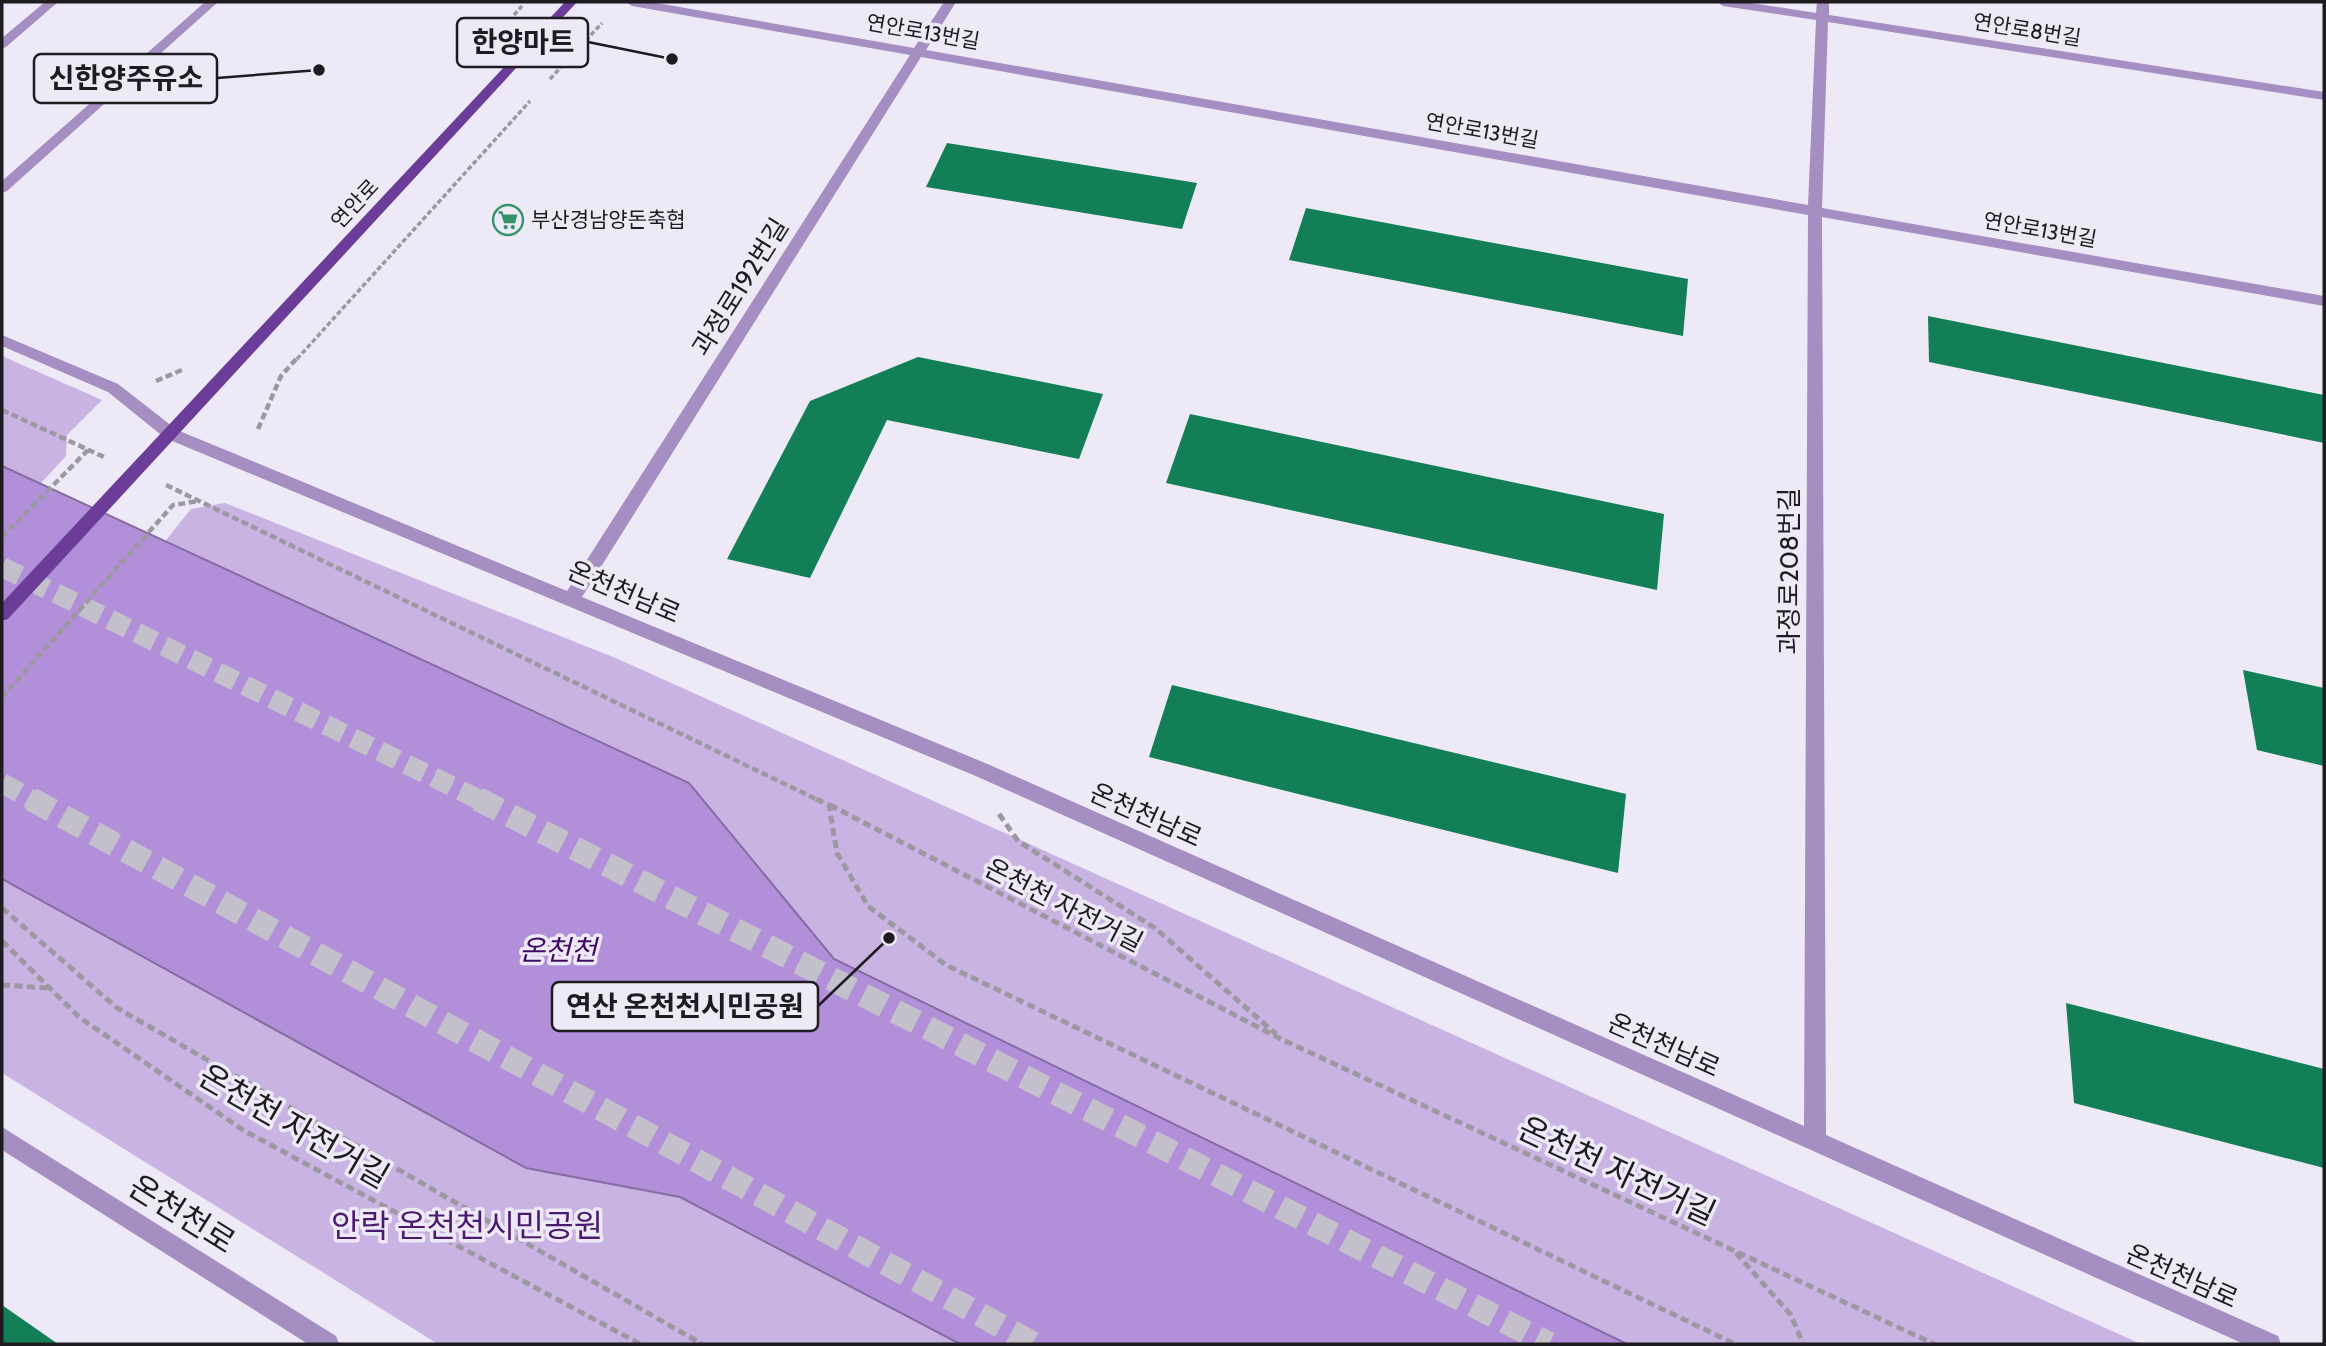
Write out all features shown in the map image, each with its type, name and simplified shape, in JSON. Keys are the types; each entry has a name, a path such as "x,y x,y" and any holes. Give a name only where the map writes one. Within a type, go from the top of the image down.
{"main road":[{"name":"연안로","path":"2,614 571,2"}],"street":[{"path":"2,44 52,2"},
{"path":"2,188 212,2"},
{"name":"연안로13번길","path":"632,2 2324,302"},
{"name":"과정로192번길","path":"571,599 950,2"},
{"name":"연안로8번길","path":"1723,2 2324,96"},
{"name":"과정로208번길","path":"1815,1141 1815,211 1823,2"},
{"name":"온천천남로","path":"2,340 113,388 171,434 984,771 2270,1344"},
{"name":"온천천로","path":"2,1138 328,1344"}],"path":[{"path":"551,79 602,23"},
{"path":"258,429 281,376 530,101"},
{"name":"온천천 자전거길","path":"2,410 88,450 131,477 199,500 829,805 1281,1039 1934,1344"},
{"path":"2,537 88,450"},
{"path":"2,697 173,505 199,500"},
{"name":"온천천 자전거길","path":"984,771 990,801 1018,841 1156,928 1281,1039"},
{"path":"829,805 837,853 868,906 946,965 1735,1344"},
{"path":"2,908 117,1008 702,1344"},
{"name":"온천천 자전거길","path":"2,941 79,1017 243,1130 640,1344"},
{"path":"2,985 49,988"},
{"path":"1735,1251 1791,1315 1803,1344"}],"green space":[{"path":"2,356 102,400 67,435 66,456 19,507 2,499"},
{"name":"안락 온천천시민공원","path":"225,503 618,659 2141,1344 438,1344 2,1073 2,847 146,565 191,509"}],"water":[{"name":"온천천","path":"2,466 689,783 834,959 1627,1344 960,1344 680,1197 526,1168 2,879"}],"building":[{"path":"947,143 1197,183 1182,229 926,187"},
{"path":"1306,208 1688,279 1683,336 1289,260"},
{"path":"1928,316 2324,395 2324,443 1929,362"},
{"path":"918,357 1103,394 1079,459 887,420 810,578 727,559 810,401"},
{"path":"1190,414 1664,514 1657,590 1166,483"},
{"path":"2243,670 2324,688 2324,766 2257,750"},
{"path":"1172,685 1626,794 1618,873 1149,757"},
{"path":"2066,1003 2324,1069 2324,1168 2074,1103"},
{"path":"2,1305 58,1344 2,1344"}],"tunnel":[{"path":"2,567 480,800"},
{"path":"2,783 34,801"},
{"path":"31,799 1034,1344"},
{"path":"480,800 1549,1344"}],"place":[{"name":"한양마트","path":"672,59"},
{"name":"신한양주유소","path":"319,70"},
{"name":"부산경남양돈축협","path":"508,220"},
{"name":"연산 온천천시민공원","path":"889,938"}]}
